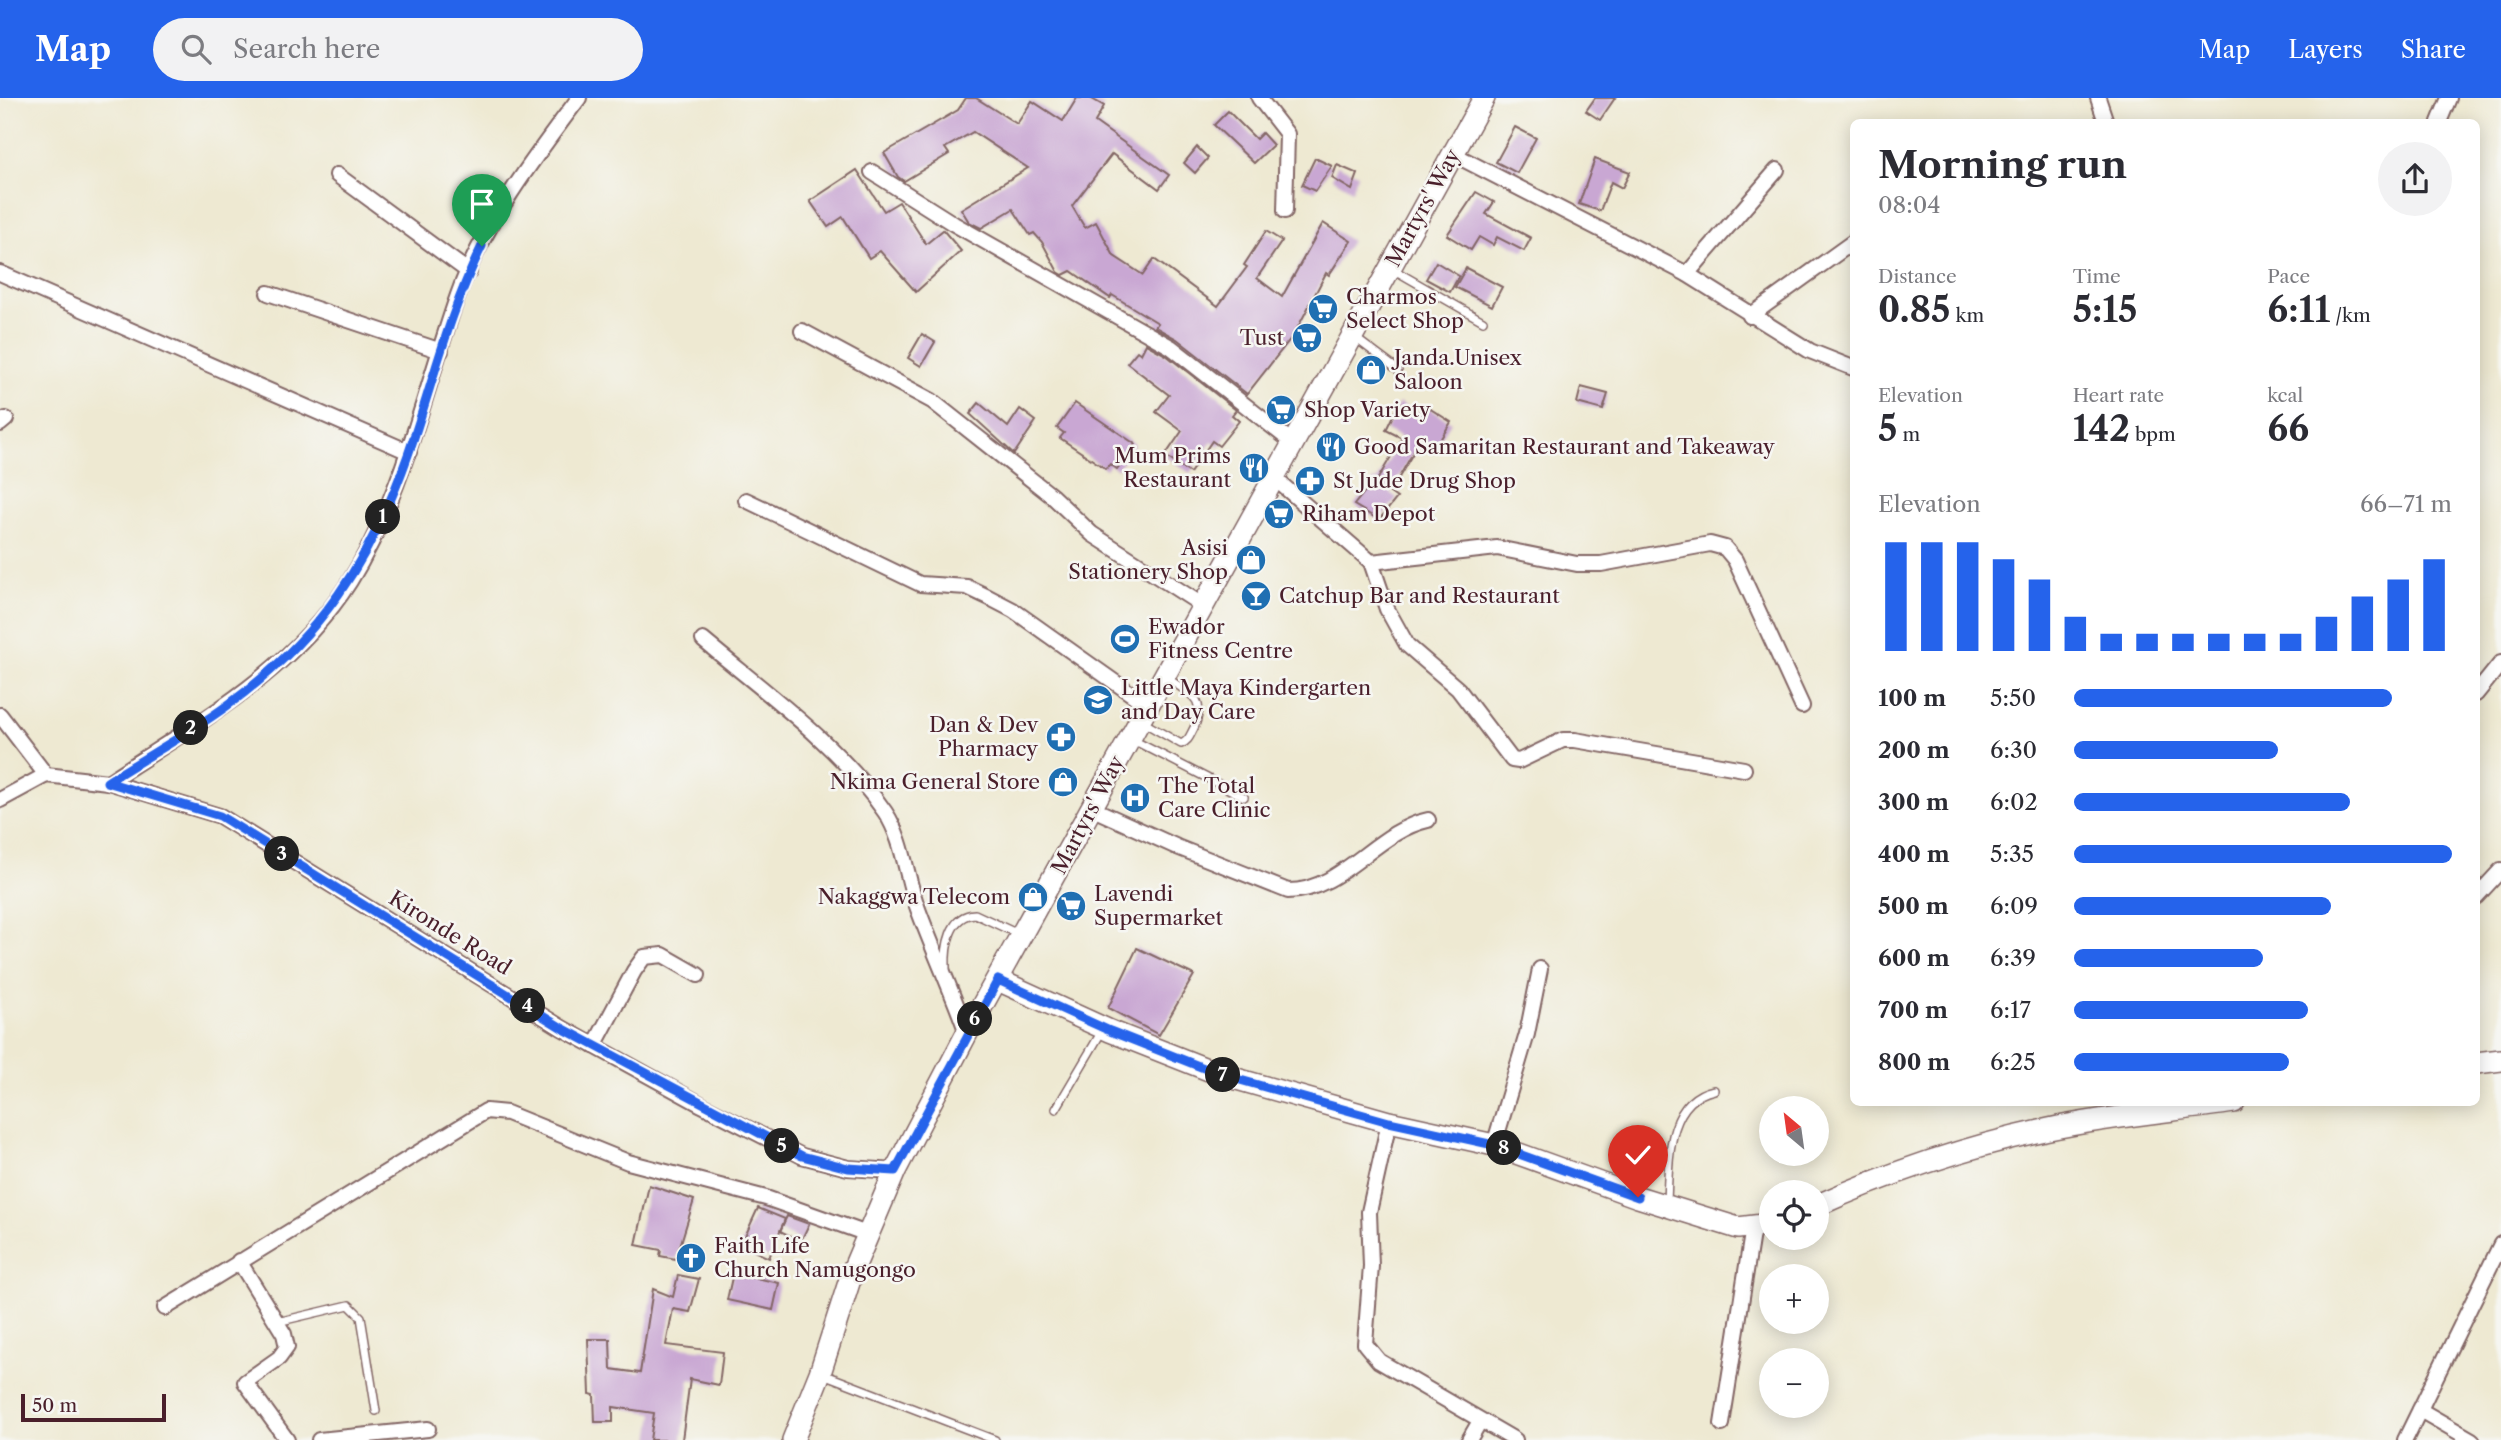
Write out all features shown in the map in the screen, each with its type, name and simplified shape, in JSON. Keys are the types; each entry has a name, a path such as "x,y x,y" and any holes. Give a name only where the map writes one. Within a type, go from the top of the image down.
{"main road":[{"name":"Martyrs' Way","path":"793,1440 820,1373 853,1270 870,1236 895,1171 967,1033 1484,98"},
{"path":"998,980 1103,1028 1219,1074 1389,1122 1494,1145 1666,1206 1738,1228 1759,1226"},
{"path":"2480,1063 2501,1060"},
{"path":"1829,1200 1875,1179 2051,1128 2206,1106"}],"street":[{"path":"107,782 229,705 298,645 349,583 380,523 409,452 459,293 521,179 579,98"},
{"path":"1259,98 1287,134 1285,211"},
{"path":"2098,98 2105,119"},
{"path":"2440,119 2449,98"},
{"path":"1453,154 1687,274 1750,316 1811,351 1850,367"},
{"path":"1687,274 1777,170"},
{"path":"872,172 965,231 1171,348 1293,442"},
{"path":"337,175 469,272"},
{"path":"1750,316 1850,244"},
{"path":"0,273 409,452"},
{"path":"268,293 441,351"},
{"path":"802,331 932,401 1052,496 1092,534 1202,606"},
{"path":"1273,477 1371,562 1387,609 1407,645 1458,689 1512,760 1519,761 1563,740 1575,740 1744,769"},
{"path":"746,500 920,584 967,587 1013,610 1139,721"},
{"path":"1371,562 1497,548 1577,564 1601,564 1710,544 1725,548 1735,560 1802,706"},
{"path":"703,640 799,721 847,768 887,814 899,843 917,908 967,1033"},
{"path":"2480,689 2501,663"},
{"path":"0,715 46,775 0,800"},
{"name":"Kironde Road","path":"46,775 107,782 220,816 594,1045 802,1156 848,1168 895,1171"},
{"path":"1091,808 1177,847 1288,891 1304,891 1320,885 1390,837 1428,821"},
{"path":"2480,893 2501,870"},
{"path":"594,1045 634,971 645,957 663,955 698,975"},
{"path":"1494,1145 1527,1034 1540,970"},
{"path":"165,1308 475,1114 496,1110 628,1162 766,1198 870,1236"},
{"path":"1389,1122 1369,1212 1371,1266 1365,1344 1380,1361 1515,1440"},
{"path":"1722,1424 1759,1241"},
{"path":"2405,1440 2501,1244"},
{"path":"239,1261 277,1322 287,1347 279,1358 245,1382 287,1440"},
{"path":"2420,1410 2472,1440"},
{"path":"1469,1440 1480,1421"},
{"path":"319,1440 428,1429"}],"lane":[{"path":"1390,268 1483,321"},
{"path":"1352,336 1398,370"},
{"path":"1139,721 1181,744 1188,740 1200,712 1200,705 1197,699 1164,676"},
{"path":"1139,721 1244,797"},
{"path":"947,979 946,942 960,919 967,914 975,914 1022,936"},
{"path":"1056,1109 1103,1028"},
{"path":"1666,1206 1669,1168 1679,1115 1691,1100 1714,1090"},
{"path":"277,1322 349,1305 357,1311 361,1317 376,1411"},
{"path":"820,1373 995,1440"}],"building":[{"path":"966,98 976,98 1017,124 1032,101 1063,121 1077,98 1090,98 1104,106 1095,122 1169,175 1159,189 1112,154 1072,206 1085,228 1096,222 1114,256 1143,275 1154,259 1218,306 1247,267 1244,265 1266,231 1282,241 1257,278 1282,297 1323,223 1351,241 1329,275 1326,273 1295,333 1247,394 1177,339 1155,327 1158,323 1112,295 1110,298 1071,271 1063,275 1058,272 1042,242 1034,233 1030,235 1013,209 981,228 969,222 961,209 1028,168 973,132 945,148 949,154 904,181 898,177 884,153 958,110"},
{"path":"1595,98 1615,98 1600,120 1586,111"},
{"path":"1228,111 1256,139 1262,133 1273,145 1254,163 1214,125"},
{"path":"1515,127 1536,138 1517,173 1496,162"},
{"path":"1197,147 1208,158 1195,173 1184,163"},
{"path":"1315,158 1332,166 1315,191 1302,185"},
{"path":"1595,159 1630,172 1622,188 1611,182 1600,211 1579,204"},
{"path":"1337,165 1358,174 1352,190 1332,178"},
{"path":"857,170 884,211 899,202 926,244 943,230 961,251 916,292 880,251 869,258 843,217 828,227 810,201"},
{"path":"1476,192 1494,202 1486,214 1531,238 1524,251 1497,237 1493,245 1479,237 1471,250 1447,235"},
{"path":"1436,262 1459,276 1450,292 1426,279"},
{"path":"1466,268 1502,287 1492,306 1455,287"},
{"path":"922,334 935,342 921,366 908,358"},
{"path":"1146,344 1166,355 1236,410 1232,415 1239,421 1219,446 1212,441 1190,473 1165,456 1182,431 1156,412 1169,395 1127,363 1137,351 1141,354"},
{"path":"1581,387 1608,394 1603,410 1577,403"},
{"path":"979,403 1008,427 1020,409 1036,421 1014,454 970,414"},
{"path":"1075,403 1135,444 1117,469 1110,464 1106,469 1060,438 1064,433 1057,428"},
{"path":"1399,403 1419,414 1424,405 1451,422 1435,448 1421,439 1390,493 1397,498 1379,520 1354,505 1374,480 1376,482 1402,438 1386,430"},
{"path":"1137,948 1194,975 1159,1035 1108,1008"},
{"path":"649,1185 694,1200 676,1259 660,1256 661,1250 636,1245"},
{"path":"758,1208 785,1219 769,1258 741,1245"},
{"path":"787,1216 809,1224 801,1241 780,1231"},
{"path":"733,1273 779,1283 773,1310 727,1300"},
{"path":"678,1275 699,1279 690,1312 673,1309 666,1345 723,1352 719,1385 690,1379 682,1440 650,1440 654,1413 613,1407 613,1422 595,1422 594,1395 590,1394 588,1339 610,1339 611,1369 640,1373 653,1289 673,1297"}],"place":[{"name":"Charmos Select Shop","path":"1323,309"},
{"name":"Tust","path":"1307,338"},
{"name":"Janda.Unisex Saloon","path":"1371,370"},
{"name":"Shop Variety","path":"1281,410"},
{"name":"Good Samaritan Restaurant and Takeaway","path":"1331,447"},
{"name":"Mum Prims Restaurant","path":"1254,468"},
{"name":"St Jude Drug Shop","path":"1310,481"},
{"name":"Riham Depot","path":"1279,514"},
{"name":"Asisi Stationery Shop","path":"1251,560"},
{"name":"Catchup Bar and Restaurant","path":"1256,596"},
{"name":"Ewador Fitness Centre","path":"1125,639"},
{"name":"Little Maya Kindergarten and Day Care","path":"1098,700"},
{"name":"Dan & Dev Pharmacy","path":"1061,737"},
{"name":"Nkima General Store","path":"1063,782"},
{"name":"The Total Care Clinic","path":"1135,798"},
{"name":"Nakaggwa Telecom","path":"1033,897"},
{"name":"Lavendi Supermarket","path":"1071,906"},
{"name":"Faith Life Church Namugongo","path":"691,1258"}],"route":[{"path":"482,246 459,293 408,455 380,523 349,583 298,645 229,705 107,782 220,816 562,1028 802,1156 848,1168 895,1171 967,1033 998,980 1110,1031 1219,1074 1389,1122 1494,1145 1638,1197"}]}
